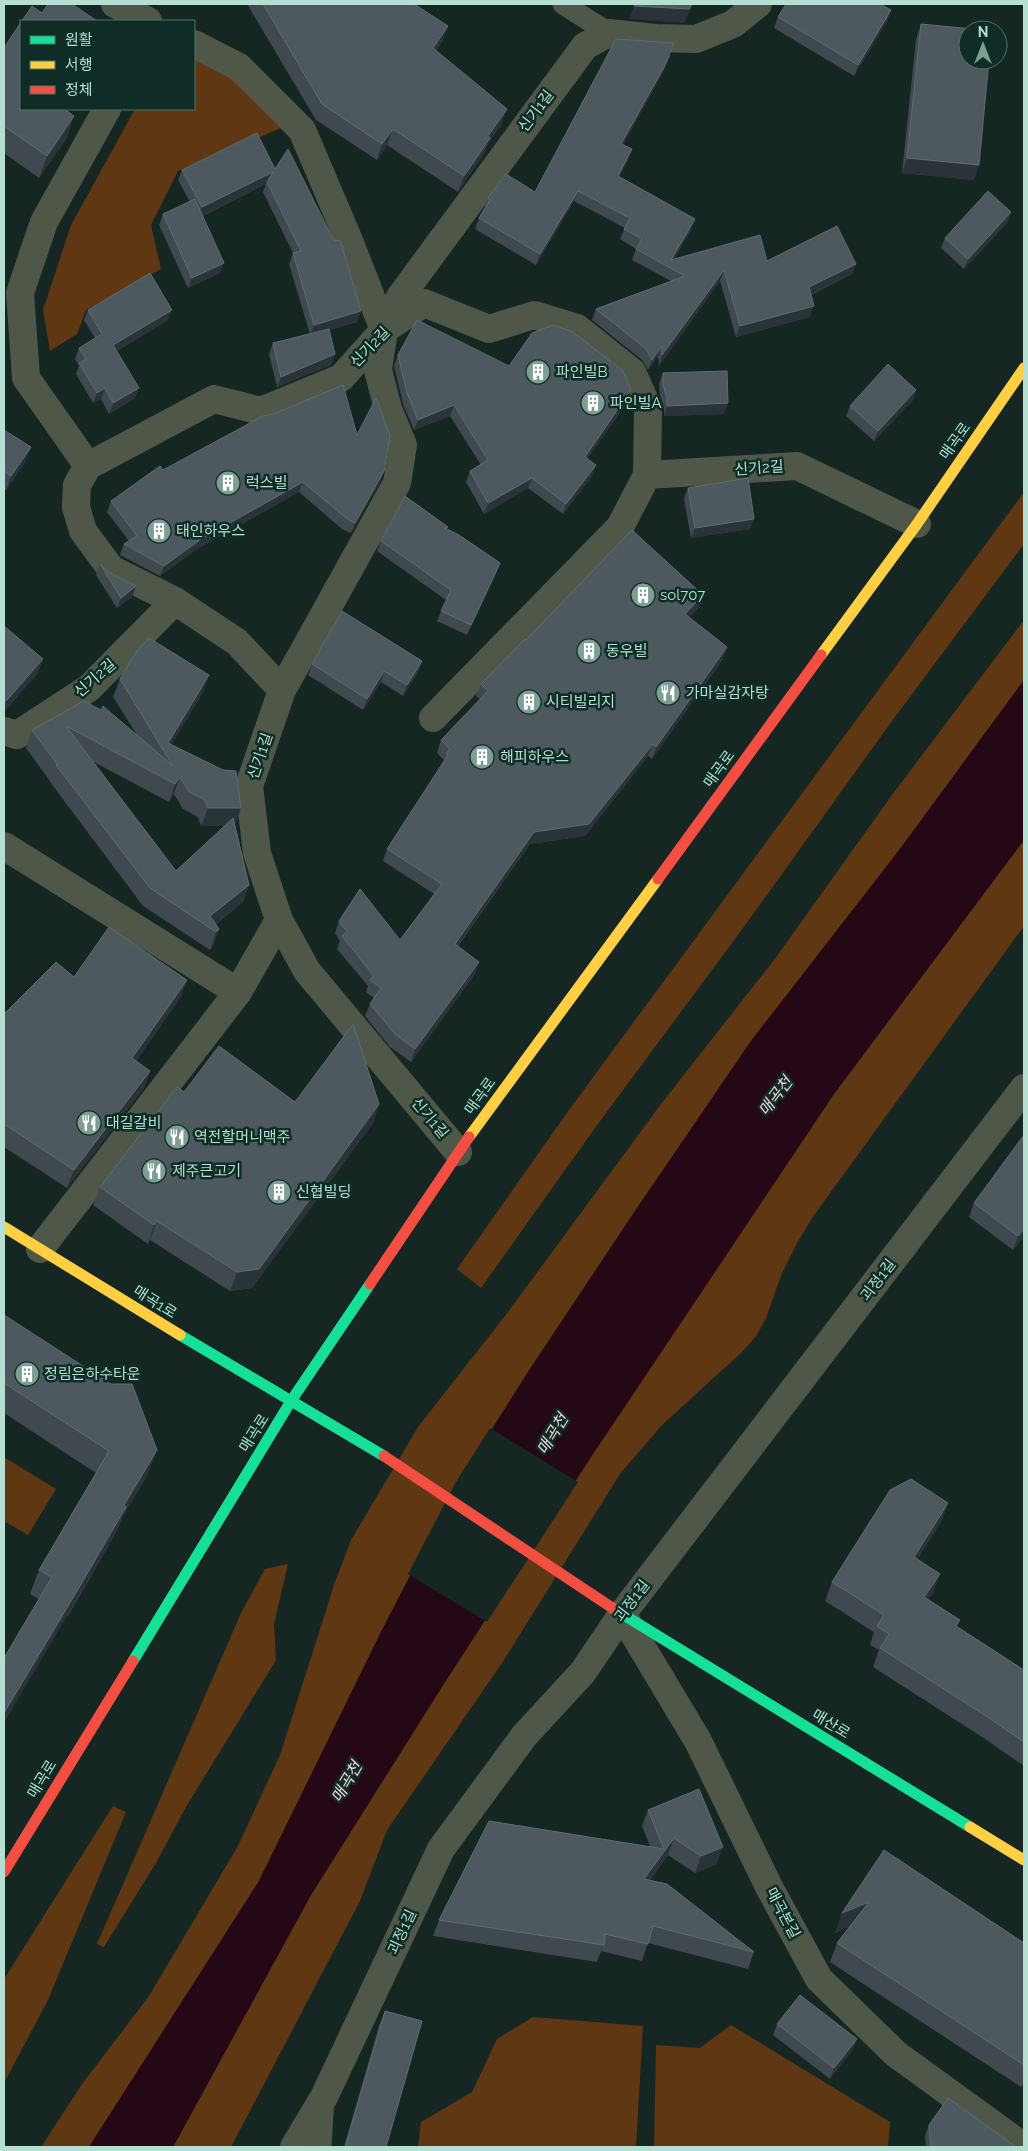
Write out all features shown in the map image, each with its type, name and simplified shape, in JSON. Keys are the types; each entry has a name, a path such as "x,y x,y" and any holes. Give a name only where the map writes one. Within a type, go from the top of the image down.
{"street":[{"path":"115,4 146,20"},
{"path":"608,33 656,38 696,39 733,24 758,4"},
{"name":"신기1길","path":"458,1152 307,971 279,920 257,853 249,786 282,690 397,484 403,445 388,409 378,370 384,330 400,297 585,46 608,33"},
{"name":"신기1길","path":"195,44 240,67 302,130 350,243 384,330"},
{"path":"105,110 44,222 20,293 26,378 88,466 77,485 76,507 83,531 111,569 175,602 238,642 282,690"},
{"name":"신기2길","path":"88,466 214,400 261,411 341,378 384,330 424,303 488,329 534,316 577,328 632,372 648,408 647,475 620,527 433,718"},
{"name":"매곡로","path":"4,1872 291,1401 458,1152 917,524 1024,368"},
{"name":"신기2길","path":"647,475 797,466 917,524"},
{"name":"신기2길","path":"4,731 17,736 89,688 175,602"},
{"path":"4,846 238,992"},
{"path":"40,1249 238,992 279,920"},
{"name":"괴정1길","path":"294,2147 324,2097 441,1848 524,1736 583,1672 622,1614 1024,1088"},
{"name":"매곡1로","path":"4,1227 366,1445"},
{"name":"매산로","path":"366,1445 622,1614 1024,1860"},
{"name":"매곡본길","path":"622,1614 698,1741 769,1887 819,1979 896,2054 1024,2147"}],"lane":[{"path":"563,4 608,33"},
{"path":"321,2147 324,2097"}],"shaded area":[{"path":"195,57 228,67 281,128 178,171 151,225 161,269 86,310 77,334 50,351 43,310 71,225 134,110 195,110"},
{"path":"1024,492 1024,544 892,721 746,924 595,1128 481,1288 457,1269 569,1110"},
{"path":"1024,620 1024,680 900,849 751,1041 528,1372 458,1483 380,1634 259,1881 89,2147 41,2147 82,2084 149,1996 238,1846 280,1755 335,1582 351,1540 418,1427 508,1312 661,1104 774,960 892,795"},
{"path":"1024,840 1024,926 812,1218 782,1273 766,1318 757,1335 742,1352 661,1426 620,1474 502,1663 387,1830 360,1901 231,2147 173,2147 311,1895 445,1682 591,1457 834,1094"},
{"path":"4,1457 56,1489 28,1535 4,1521"},
{"path":"288,1564 274,1624 276,1660 186,1807 156,1863 104,1947 97,1944 241,1613 265,1569"},
{"path":"113,1806 126,1812 48,2000 4,2083 4,1979"},
{"path":"533,2017 643,2026 636,2147 418,2147 421,2122 472,2092 497,2039"},
{"path":"731,2025 890,2122 888,2147 654,2147 656,2045 700,2048"}],"water":[{"name":"매곡천","path":"1024,680 1024,840 834,1094 591,1457 445,1682 311,1895 173,2147 89,2147 259,1881 380,1634 458,1483 528,1372 751,1041 900,849"}],"pier":[{"path":"490,1428 578,1482 487,1622 408,1574 456,1482"}],"building":[{"path":"48,4 72,4 96,20 23,20 32,6 42,13"},
{"path":"263,4 414,4 448,26 433,48 507,109 464,176 393,129 382,144 322,104"},
{"path":"635,4 692,4 689,9 634,6"},
{"path":"786,4 880,4 891,10 858,65 778,17"},
{"path":"20,24 20,110 65,110 74,116 47,156 4,126 4,48"},
{"path":"921,24 958,28 958,70 988,70 979,165 907,158"},
{"path":"616,39 674,43 664,67 621,144 632,149 618,176 695,219 671,260 760,235 767,261 837,226 856,264 809,287 814,306 740,326 724,270 662,355 662,346 652,360 646,349 596,309 685,276 636,249 642,239 624,229 630,218 578,191 540,254 479,218 490,200 488,198 506,174 535,192"},
{"path":"257,133 275,169 288,149 334,241 340,240 361,311 314,325 293,253 301,251 267,182 273,172 202,207 182,170"},
{"path":"988,191 1011,212 968,259 945,238"},
{"path":"195,199 224,263 192,278 163,214"},
{"path":"150,273 172,310 113,345 139,388 113,403 105,388 97,393 79,363 86,359 79,348 102,334 88,310"},
{"path":"417,320 509,366 532,333 553,325 573,332 623,371 631,390 585,457 596,465 566,504 532,478 488,503 470,471 488,460 454,405 418,420 407,393 398,355"},
{"path":"329,329 335,354 281,377 273,343"},
{"path":"888,364 916,390 878,431 850,406"},
{"path":"727,371 728,403 667,406 663,373"},
{"path":"343,385 357,435 376,398 390,436 384,471 355,523 346,518 303,482 201,539 164,566 124,544 137,536 111,501 160,466 163,470 263,416 271,415"},
{"path":"4,430 31,447 11,476 4,471"},
{"path":"748,478 754,519 695,528 688,488"},
{"path":"405,496 448,527 445,528 459,535 500,563 471,625 441,611 451,590 381,541"},
{"path":"632,530 703,595 685,614 727,647 656,747 653,744 589,824 534,832 455,944 479,962 415,1049 395,1034 370,1004 381,988 370,980 374,976 342,936 347,932 339,921 360,889 400,940 442,884 387,849 448,755 446,753 450,749 441,740 488,691 481,684"},
{"path":"100,564 108,572 136,586 121,598"},
{"path":"342,611 422,661 407,685 384,671 367,699 312,664"},
{"path":"4,626 43,659 6,701 4,699"},
{"path":"149,638 209,675 168,743 223,770 236,771 241,808 208,808 204,799 189,792 180,777 175,784 66,726 176,871 233,818 249,885 210,916 219,929 216,932 150,888 56,765 32,730 84,701 101,710 103,706 173,766 120,679 137,651"},
{"path":"109,927 187,980 132,1058 150,1071 74,1170 4,1124 4,1014 56,962 74,977"},
{"path":"353,1024 379,1104 259,1269 237,1272 157,1221 154,1225 100,1187 177,1087 184,1092 219,1046 295,1102"},
{"path":"1024,1135 1024,1229 1018,1236 974,1203"},
{"path":"4,1315 111,1384 132,1384 157,1450 124,1505 126,1507 4,1713 4,1658 52,1577 39,1570 109,1451 4,1383"},
{"path":"911,1479 948,1503 914,1557 940,1574 924,1597 960,1620 956,1626 1024,1670 1024,1742 880,1648 889,1634 877,1626 884,1615 832,1582 890,1490"},
{"path":"699,1789 723,1847 701,1856 674,1838 644,1879 667,1884 754,1952 653,1926 648,1944 605,1934 604,1945 439,1920 489,1821 664,1849 648,1810"},
{"path":"884,1850 1024,1943 1024,2065 837,1943 869,1902 842,1913"},
{"path":"800,1995 857,2039 834,2068 777,2024"},
{"path":"385,2011 422,2021 386,2147 345,2147"},
{"path":"948,2098 1016,2147 931,2147 929,2125"}],"traffic: fast":[{"path":"133,1661 291,1401 370,1284"},
{"path":"180,1335 384,1456"},
{"path":"614,1609 970,1827"}],"traffic: slow":[{"path":"821,655 917,524 1024,368"},
{"path":"469,1137 658,879"},
{"path":"4,1227 180,1335"},
{"path":"970,1827 1024,1860"}],"traffic: jam":[{"path":"658,879 821,655"},
{"path":"370,1284 469,1137"},
{"path":"384,1456 614,1609"},
{"path":"4,1872 133,1661"}],"place":[{"name":"파인빌B","path":"538,372"},
{"name":"파인빌A","path":"593,403"},
{"name":"럭스빌","path":"228,483"},
{"name":"태인하우스","path":"159,531"},
{"name":"sol707","path":"643,595"},
{"name":"동우빌","path":"589,651"},
{"name":"가마실감자탕","path":"668,693"},
{"name":"시티빌리지","path":"529,702"},
{"name":"해피하우스","path":"482,757"},
{"name":"대길갈비","path":"89,1123"},
{"name":"역전할머니맥주","path":"177,1137"},
{"name":"제주큰고기","path":"154,1171"},
{"name":"신협빌딩","path":"279,1192"},
{"name":"정림은하수타운","path":"27,1374"}]}
